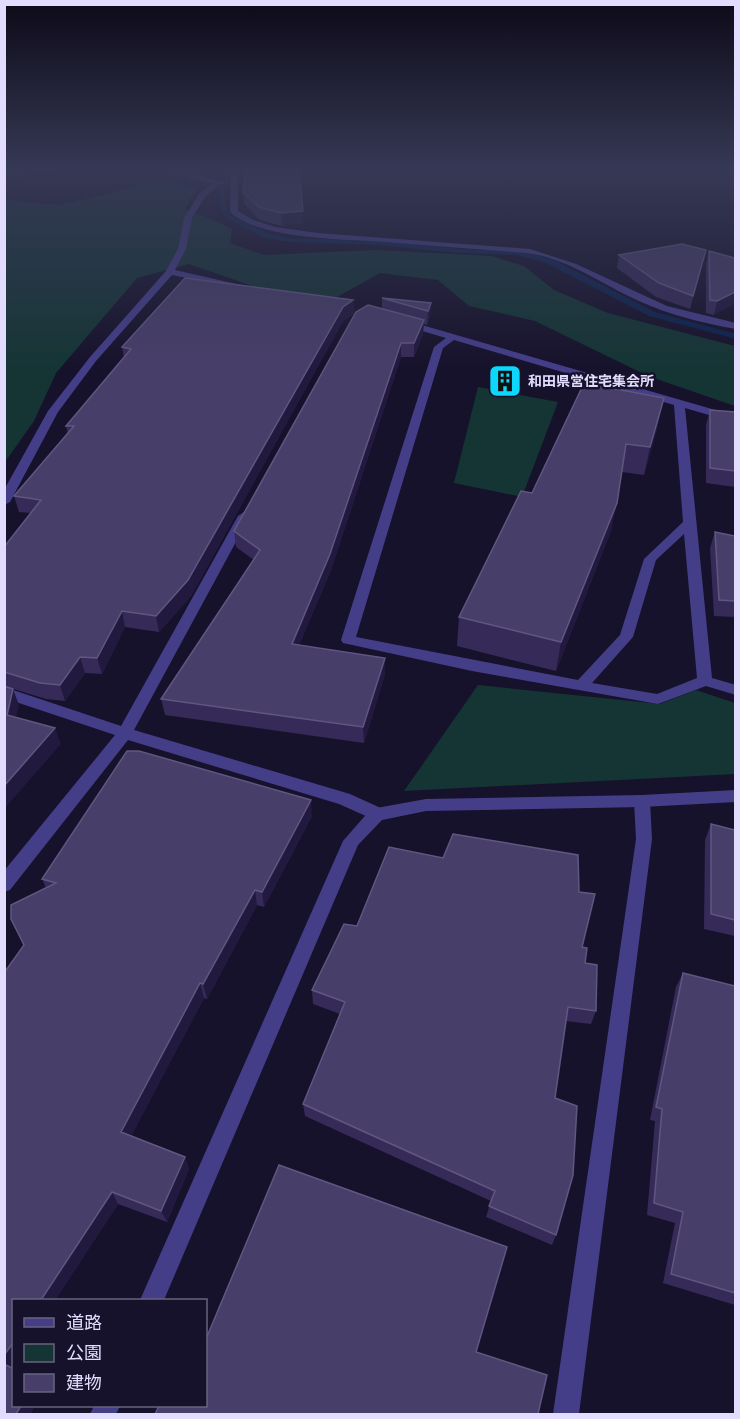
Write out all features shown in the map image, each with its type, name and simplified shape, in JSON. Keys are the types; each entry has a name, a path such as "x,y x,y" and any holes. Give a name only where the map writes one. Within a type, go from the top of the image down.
{"street":[{"path":"4,502 53,411 93,359 171,272 182,249 185,235"},
{"path":"313,235 530,251 554,256 672,312 707,322 735,326"},
{"path":"171,272 263,290"},
{"path":"399,322 735,420"},
{"path":"453,337 439,347 348,640 472,666 658,699 705,681 735,690"},
{"path":"679,404 705,681"},
{"path":"4,885 125,733 249,507"},
{"path":"581,686 626,637 650,559 689,523"},
{"path":"4,692 125,733 344,799 377,814 426,805 642,801 735,796"},
{"path":"566,1414 644,839 642,801"},
{"path":"152,1299 351,841 377,814"}],"green space":[{"path":"5,235 231,235 230,243 264,255 375,250 491,256 524,266 554,290 608,313 735,346 735,406 648,376 535,321 469,306 438,280 380,273 337,297 273,293 189,264 137,278 56,373 34,421 5,462"},
{"path":"478,387 558,402 522,497 454,483"},
{"path":"478,685 660,704 696,690 735,703 735,774 404,791"}],"building":[{"path":"682,244 706,250 693,296 659,283 619,255"},
{"path":"709,251 735,258 735,292 717,301 710,300"},
{"path":"185,278 353,300 343,307 188,580 156,616 122,611 97,658 80,657 60,685 40,683 4,672 4,547 41,500 14,496 74,426 66,426 131,349 122,347"},
{"path":"382,298 431,303 428,311"},
{"path":"368,305 424,320 414,343 401,343 330,554 292,644 385,658 363,727 161,699 260,550 234,531 356,312"},
{"path":"584,383 664,398 650,447 626,444 617,503 561,642 459,617 521,491 532,493"},
{"path":"710,410 735,412 735,471 710,468"},
{"path":"715,532 735,536 735,601 719,600"},
{"path":"4,686 13,689 7,715 55,728 4,786"},
{"path":"127,751 139,751 311,800 262,892 255,890 203,984 200,983 121,1132 185,1157 161,1211 112,1192 42,1299 12,1299 12,1345 4,1355 4,973 24,945 11,919 11,905 56,883 42,879"},
{"path":"711,824 735,830 735,920 711,914"},
{"path":"453,834 578,855 579,892 595,894 582,947 587,948 585,963 597,965 596,1011 568,1007 555,1098 577,1106 573,1175 556,1235 489,1206 495,1191 303,1104 345,1002 312,990 344,924 357,926 389,847 443,858"},
{"path":"683,973 735,986 735,1293 671,1274 683,1212 654,1203 662,1109 656,1107"},
{"path":"279,1165 507,1247 476,1352 547,1375 538,1414 155,1414 158,1407 207,1407 207,1337"},
{"path":"4,1364 12,1368 12,1407 20,1407 16,1414 4,1414"}],"waterway":[{"path":"266,235 289,240 378,243 458,251 518,253 549,261 652,314 736,337"}],"place":[{"name":"和田県営住宅集会所","path":"505,381"}]}
